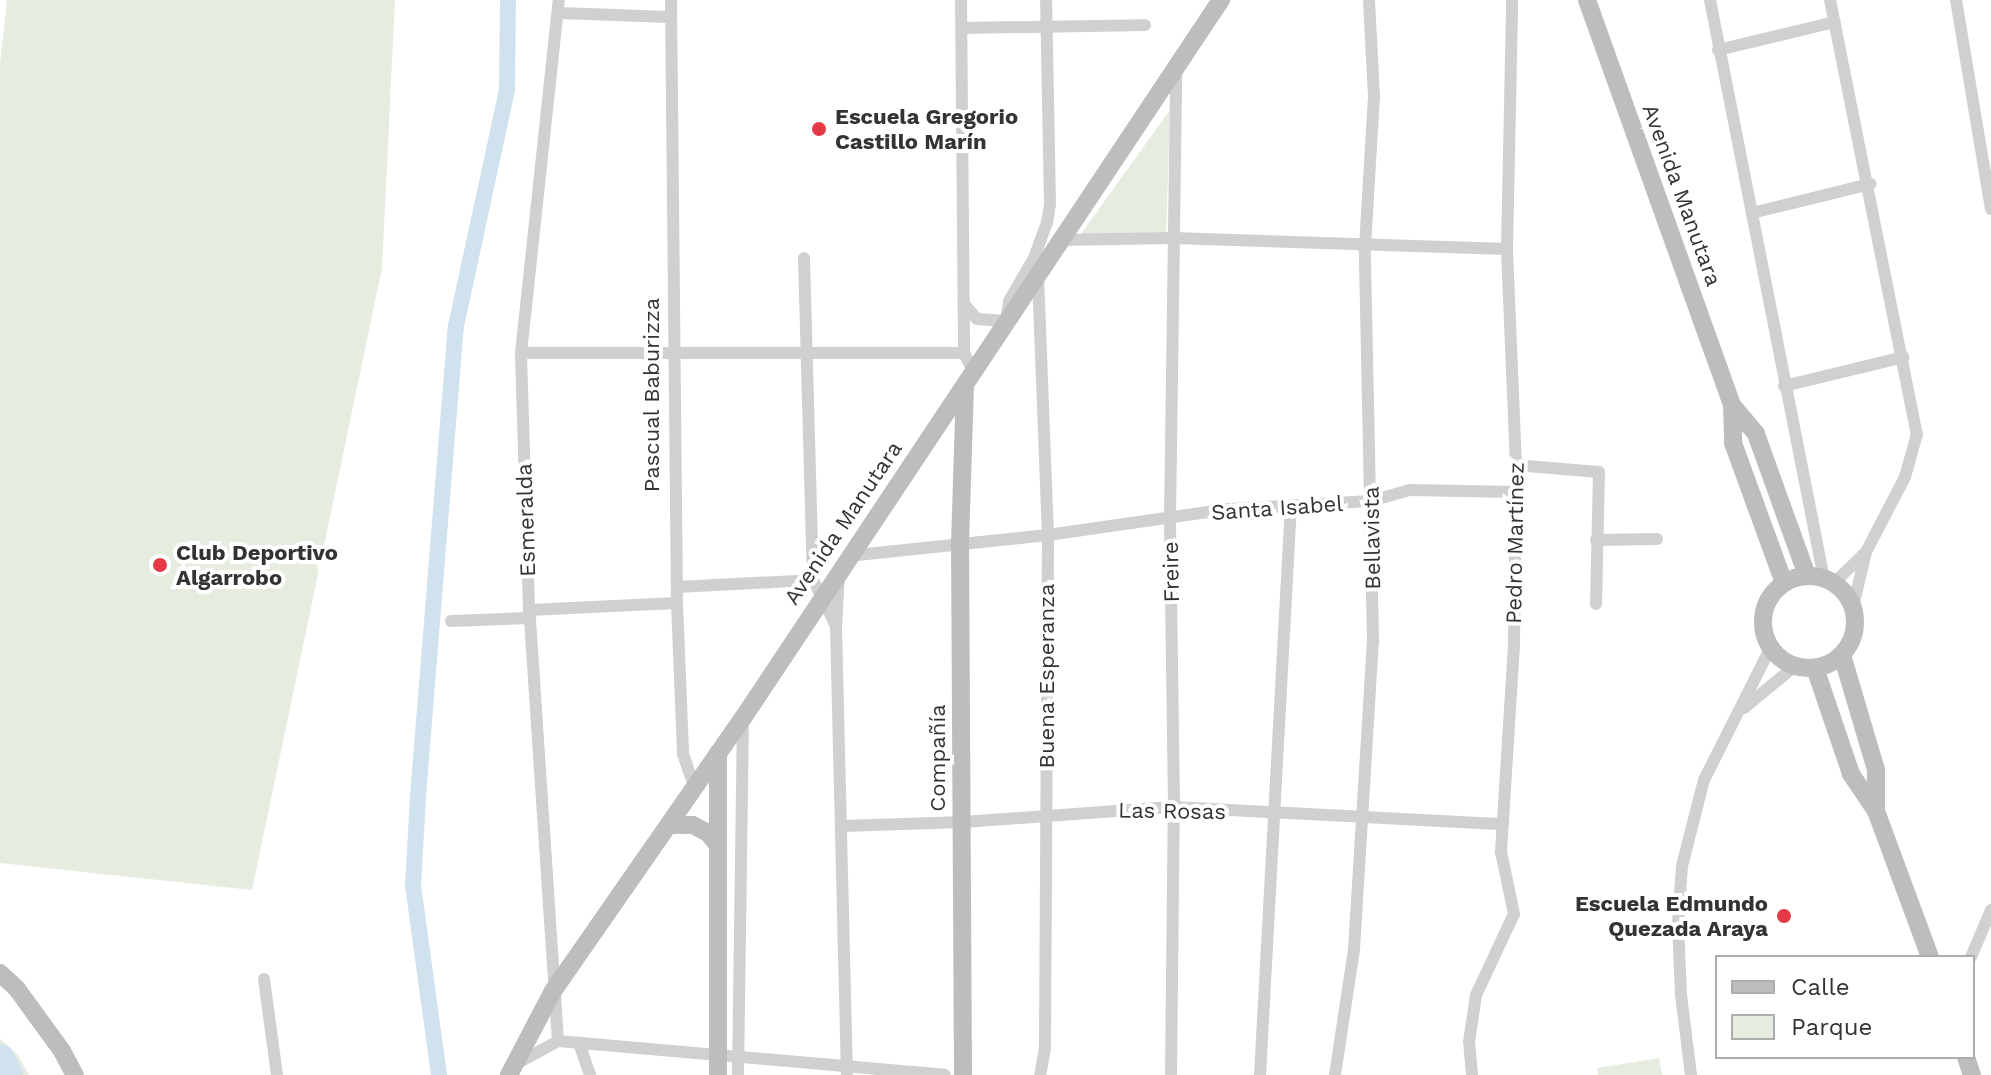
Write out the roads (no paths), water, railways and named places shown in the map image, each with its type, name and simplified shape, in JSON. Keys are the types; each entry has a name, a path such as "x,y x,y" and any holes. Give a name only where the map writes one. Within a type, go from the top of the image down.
{"main road":[{"name":"Avenida Manutara","path":"511,1070 553,991 743,718 818,587 844,564 1221,0"},
{"name":"Avenida Manutara","path":"1587,0 1732,405 1733,443 1784,583"},
{"name":"Compañía","path":"963,1075 960,544 969,380"},
{"name":"Avenida Manutara","path":"1732,405 1756,434 1822,579"},
{"path":"939,424 953,427 964,440"},
{"path":"1822,579 1853,607 1853,637 1842,655 1815,668 1795,666 1771,647 1764,627 1766,607 1784,583 1822,579"},
{"path":"1842,655 1876,770 1876,811"},
{"path":"1815,668 1851,774 1876,811 1929,955"},
{"path":"718,753 718,1075"},
{"path":"669,825 693,825 709,834 718,845"},
{"path":"0,973 17,989 62,1051 75,1075"}],"street":[{"name":"Pascual Baburizza","path":"671,0 677,354 677,603 683,754 695,788"},
{"name":"Compañía","path":"961,0 964,353 969,380"},
{"path":"964,304 977,319 1006,321 1009,301 1042,242 1050,204 1046,0"},
{"name":"Bellavista","path":"1335,1075 1354,950 1360,818 1370,738 1373,642 1365,247 1374,96 1369,0"},
{"name":"Pedro Martínez","path":"1472,1075 1469,1042 1476,995 1510,929 1514,914 1501,852 1514,645 1516,465 1507,249 1512,0"},
{"path":"1710,0 1822,579 1866,552"},
{"path":"1830,0 1870,184 1917,434 1905,477 1866,552 1853,607"},
{"path":"1956,0 1991,209"},
{"path":"559,6 670,17"},
{"name":"Esmeralda","path":"558,1041 529,614 521,353 559,6"},
{"path":"1718,50 1835,22"},
{"path":"962,28 1145,25"},
{"name":"Freire","path":"1171,1075 1174,807 1170,519 1176,68"},
{"path":"1752,213 1870,184"},
{"path":"1059,240 1174,238 1365,247 1507,249"},
{"path":"804,258 818,587 836,627"},
{"name":"Buena Esperanza","path":"1038,276 1048,535 1045,1048 1040,1075"},
{"path":"521,353 964,353"},
{"path":"1784,386 1904,357"},
{"path":"1516,465 1599,472 1596,604"},
{"name":"Santa Isabel","path":"844,564 960,544 1048,535 1228,509 1371,501 1410,490 1515,492"},
{"path":"1260,1075 1291,505"},
{"path":"1596,540 1657,539"},
{"path":"844,564 836,627 847,1070"},
{"path":"677,587 818,587"},
{"path":"451,621 677,603"},
{"path":"1691,1075 1681,995 1678,924 1682,866 1704,780 1771,647"},
{"path":"1738,712 1795,666"},
{"path":"738,1075 743,718"},
{"name":"Las Rosas","path":"842,826 963,822 1174,807 1275,815 1503,824"},
{"path":"1972,955 1991,910"},
{"path":"264,979 277,1075"},
{"path":"511,1070 558,1041 738,1055 847,1070 945,1075"},
{"path":"579,1043 590,1075"}],"waterway":[{"path":"439,1075 413,886 418,796 456,326 507,91 508,0"},
{"path":"0,1059 8,1075"}],"place":[{"name":"Escuela Gregorio Castillo Marín","path":"819,129"},
{"name":"Club Deportivo Algarrobo","path":"160,565"},
{"name":"Escuela Edmundo Quezada Araya","path":"1784,916"}]}
